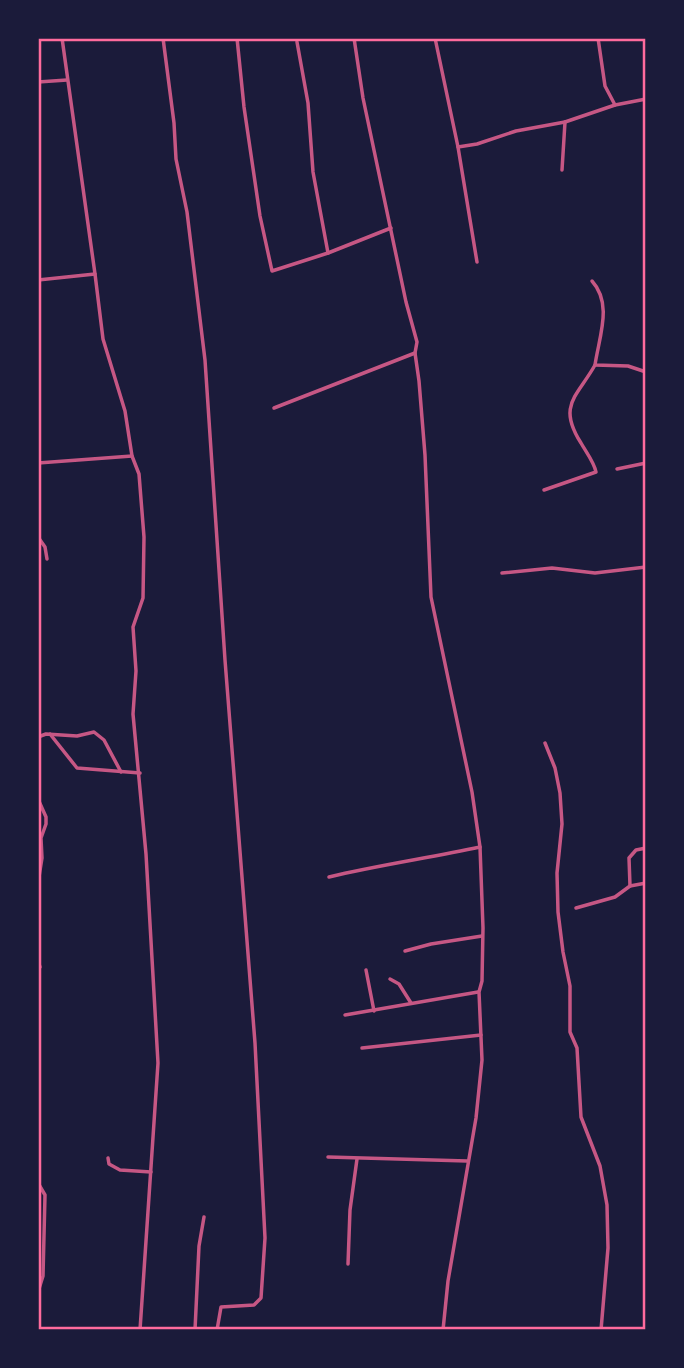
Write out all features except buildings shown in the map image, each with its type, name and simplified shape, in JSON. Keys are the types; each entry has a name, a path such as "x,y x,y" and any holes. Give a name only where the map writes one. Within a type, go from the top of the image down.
{"street":[{"path":"61,38 103,339 125,411 132,456 139,474 144,537 143,598 133,633 136,671 134,730 140,773 158,1063 140,1329"},
{"path":"163,38 176,159 187,212 205,360 254,1043 265,1238 261,1298 254,1305 221,1307 217,1329"},
{"path":"237,38 260,216 272,271 328,253 391,228"},
{"path":"354,38 363,98 417,342 415,353 423,430 431,597 472,792 480,848 483,936 482,981 479,992 482,1060 476,1118 467,1161 443,1329"},
{"path":"435,38 458,147 477,262"},
{"path":"598,38 605,86 615,105"},
{"path":"297,42 308,103 313,172 328,253"},
{"path":"38,82 67,80"},
{"path":"458,147 477,144 516,131 565,122 615,105 646,99"},
{"path":"562,170 565,122"},
{"path":"38,280 95,274"},
{"path":"544,491 596,472 574,432 569,417 572,398 595,365 602,324 603,302 592,281"},
{"path":"274,408 415,353"},
{"path":"595,365 616,364 646,372"},
{"path":"38,463 132,456"},
{"path":"617,469 646,463"},
{"path":"38,537 45,547 47,559"},
{"path":"502,573 552,568 595,573 646,567"},
{"path":"38,737 50,734 77,736 94,732 110,750 121,772"},
{"path":"50,734 77,768 140,773"},
{"path":"545,743 555,768 560,793 562,824 557,873 558,912 570,986 570,1032 577,1048 581,1116 600,1166 607,1205 608,1256 601,1329"},
{"path":"38,799 46,817 46,824 41,838 42,858 38,883"},
{"path":"329,877 363,868 390,866 480,848"},
{"path":"630,886 629,858 636,850 646,848"},
{"path":"576,908 615,897 630,886 646,883"},
{"path":"405,951 483,936"},
{"path":"38,961 40,967"},
{"path":"366,970 374,1011"},
{"path":"390,979 399,985 411,1003"},
{"path":"345,1015 479,992"},
{"path":"362,1048 482,1035"},
{"path":"328,1157 467,1161"},
{"path":"108,1158 109,1164 120,1170 151,1172"},
{"path":"348,1264 350,1210 357,1158"},
{"path":"38,1183 45,1195 43,1276 38,1292"},
{"path":"195,1329 198,1257 204,1217"}]}
